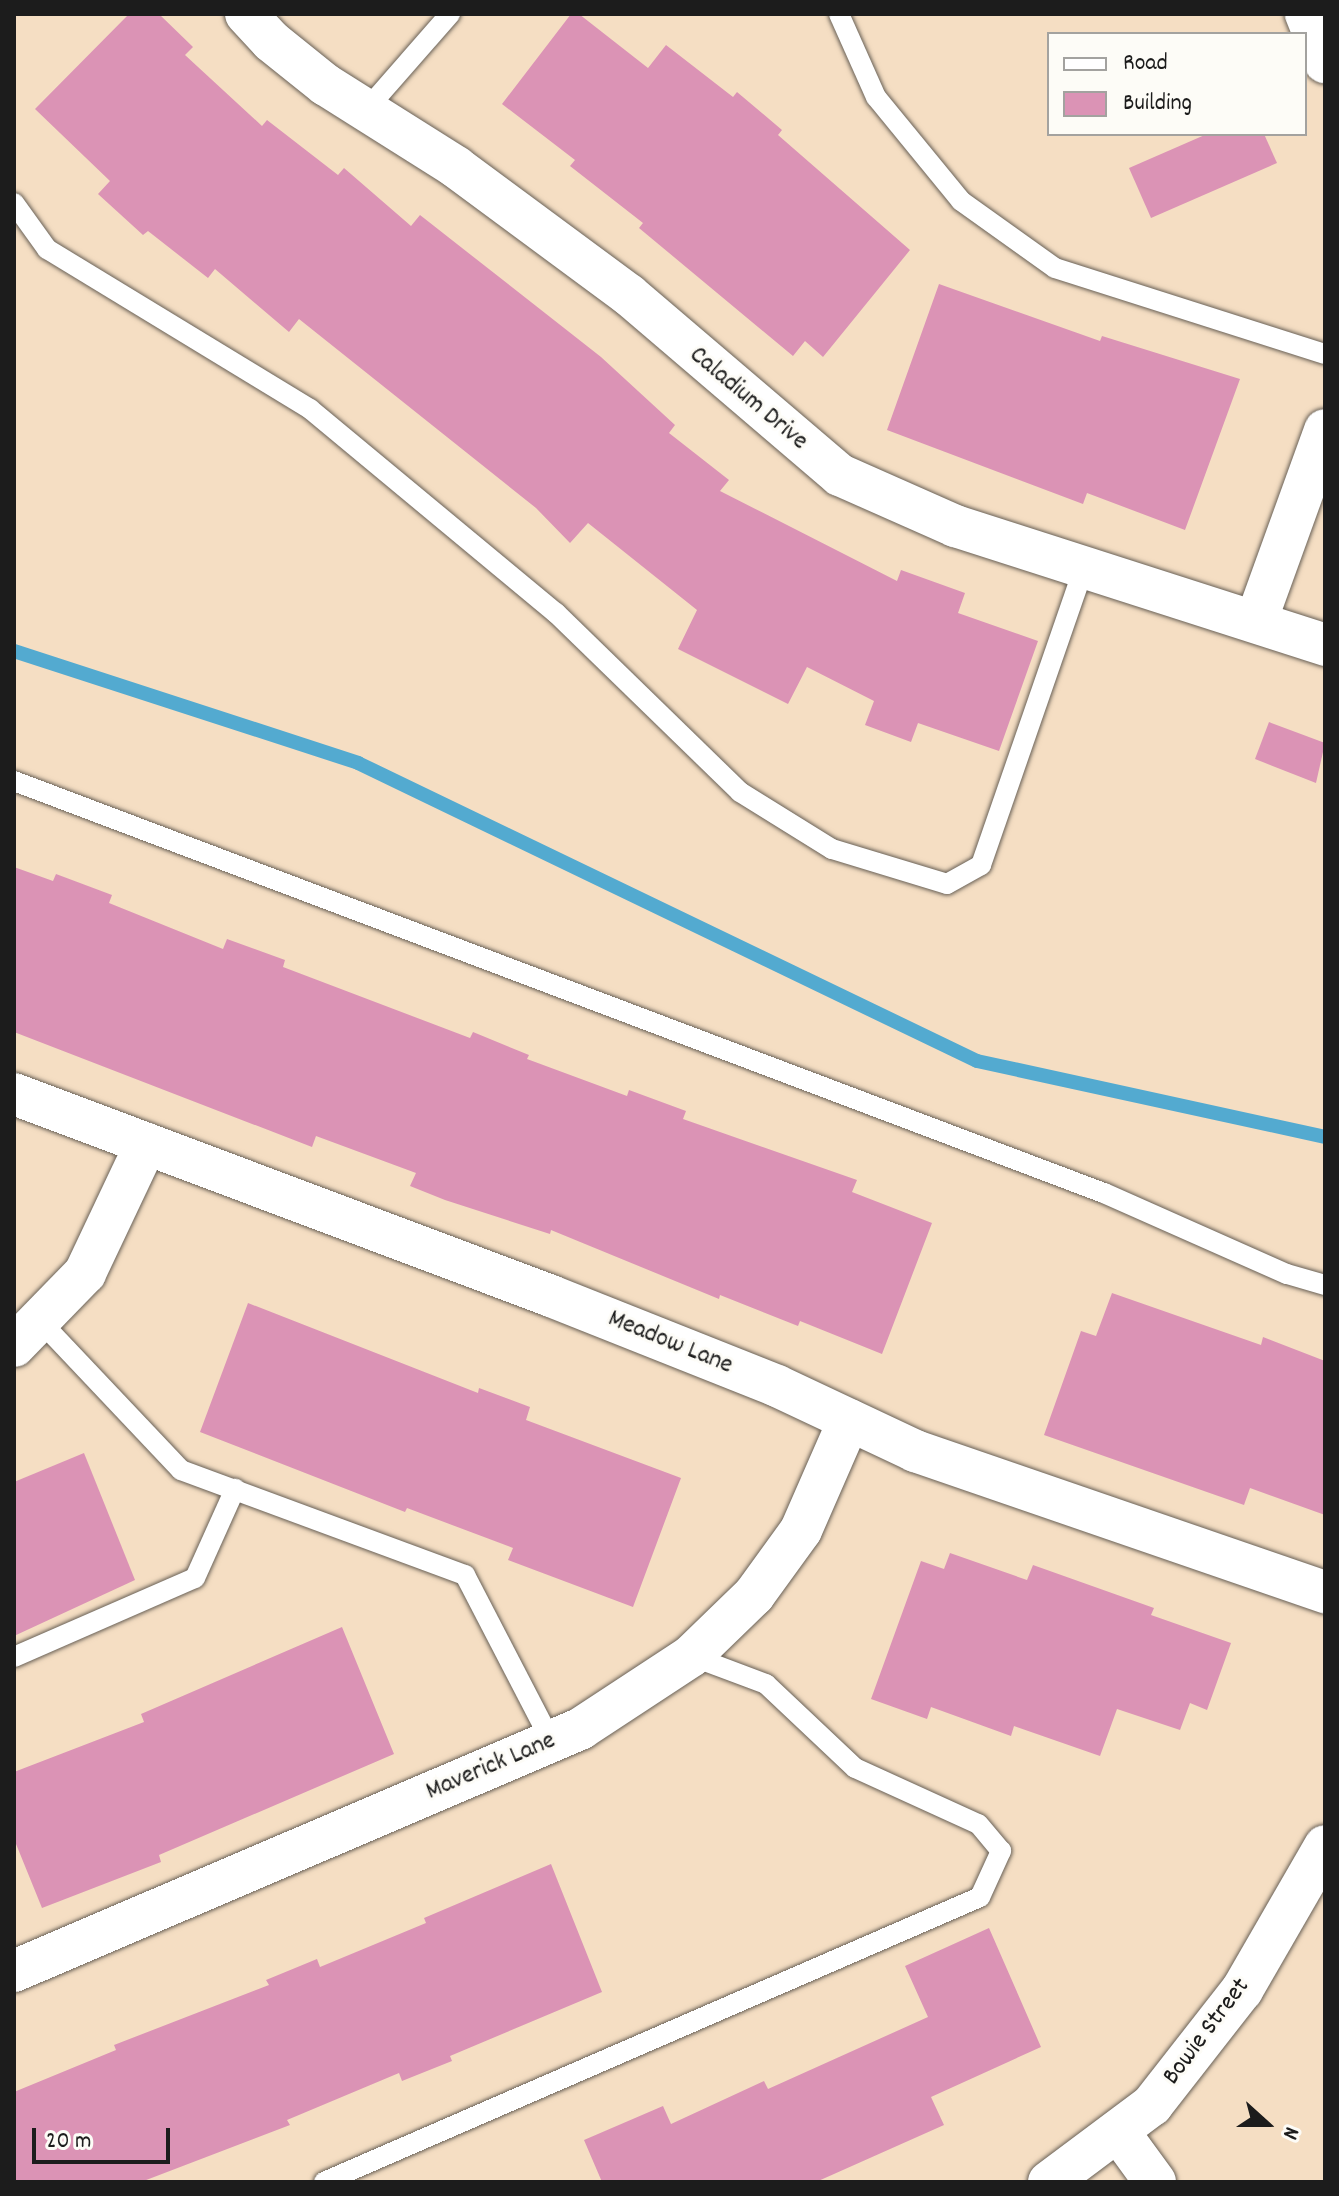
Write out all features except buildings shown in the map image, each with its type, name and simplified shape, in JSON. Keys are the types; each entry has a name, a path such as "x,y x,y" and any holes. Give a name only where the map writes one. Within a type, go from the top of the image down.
{"street":[{"name":"Caladium Drive","path":"246,14 271,41 366,110 456,167 629,295 840,475 955,526 1325,645"},
{"path":"1306,14 1325,62"},
{"path":"1256,621 1325,430"},
{"name":"Meadow Lane","path":"14,1094 551,1296 849,1420 915,1451 1325,1592"},
{"path":"27,1333 85,1273 146,1144"},
{"name":"Maverick Lane","path":"14,1971 580,1729 691,1656 754,1595 801,1530 849,1420"},
{"name":"Bowie Street","path":"1049,2182 1152,2105 1242,1990 1325,1846"},
{"path":"1118,2131 1155,2182"}],"lane":[{"path":"366,110 450,14"},
{"path":"839,14 876,97 961,201 1055,268 1325,354"},
{"path":"14,203 47,249 310,409 556,613 740,792 832,849 947,884 981,865 1084,567"},
{"path":"14,781 1090,1188 1287,1274 1325,1285"},
{"path":"27,1333 181,1470 465,1575 551,1741"},
{"path":"14,1657 195,1578 235,1489"},
{"path":"324,2182 980,1897 1001,1851 978,1824 855,1768 766,1684 691,1656"}],"waterway":[{"path":"14,651 358,763 977,1061 1325,1137"}]}
